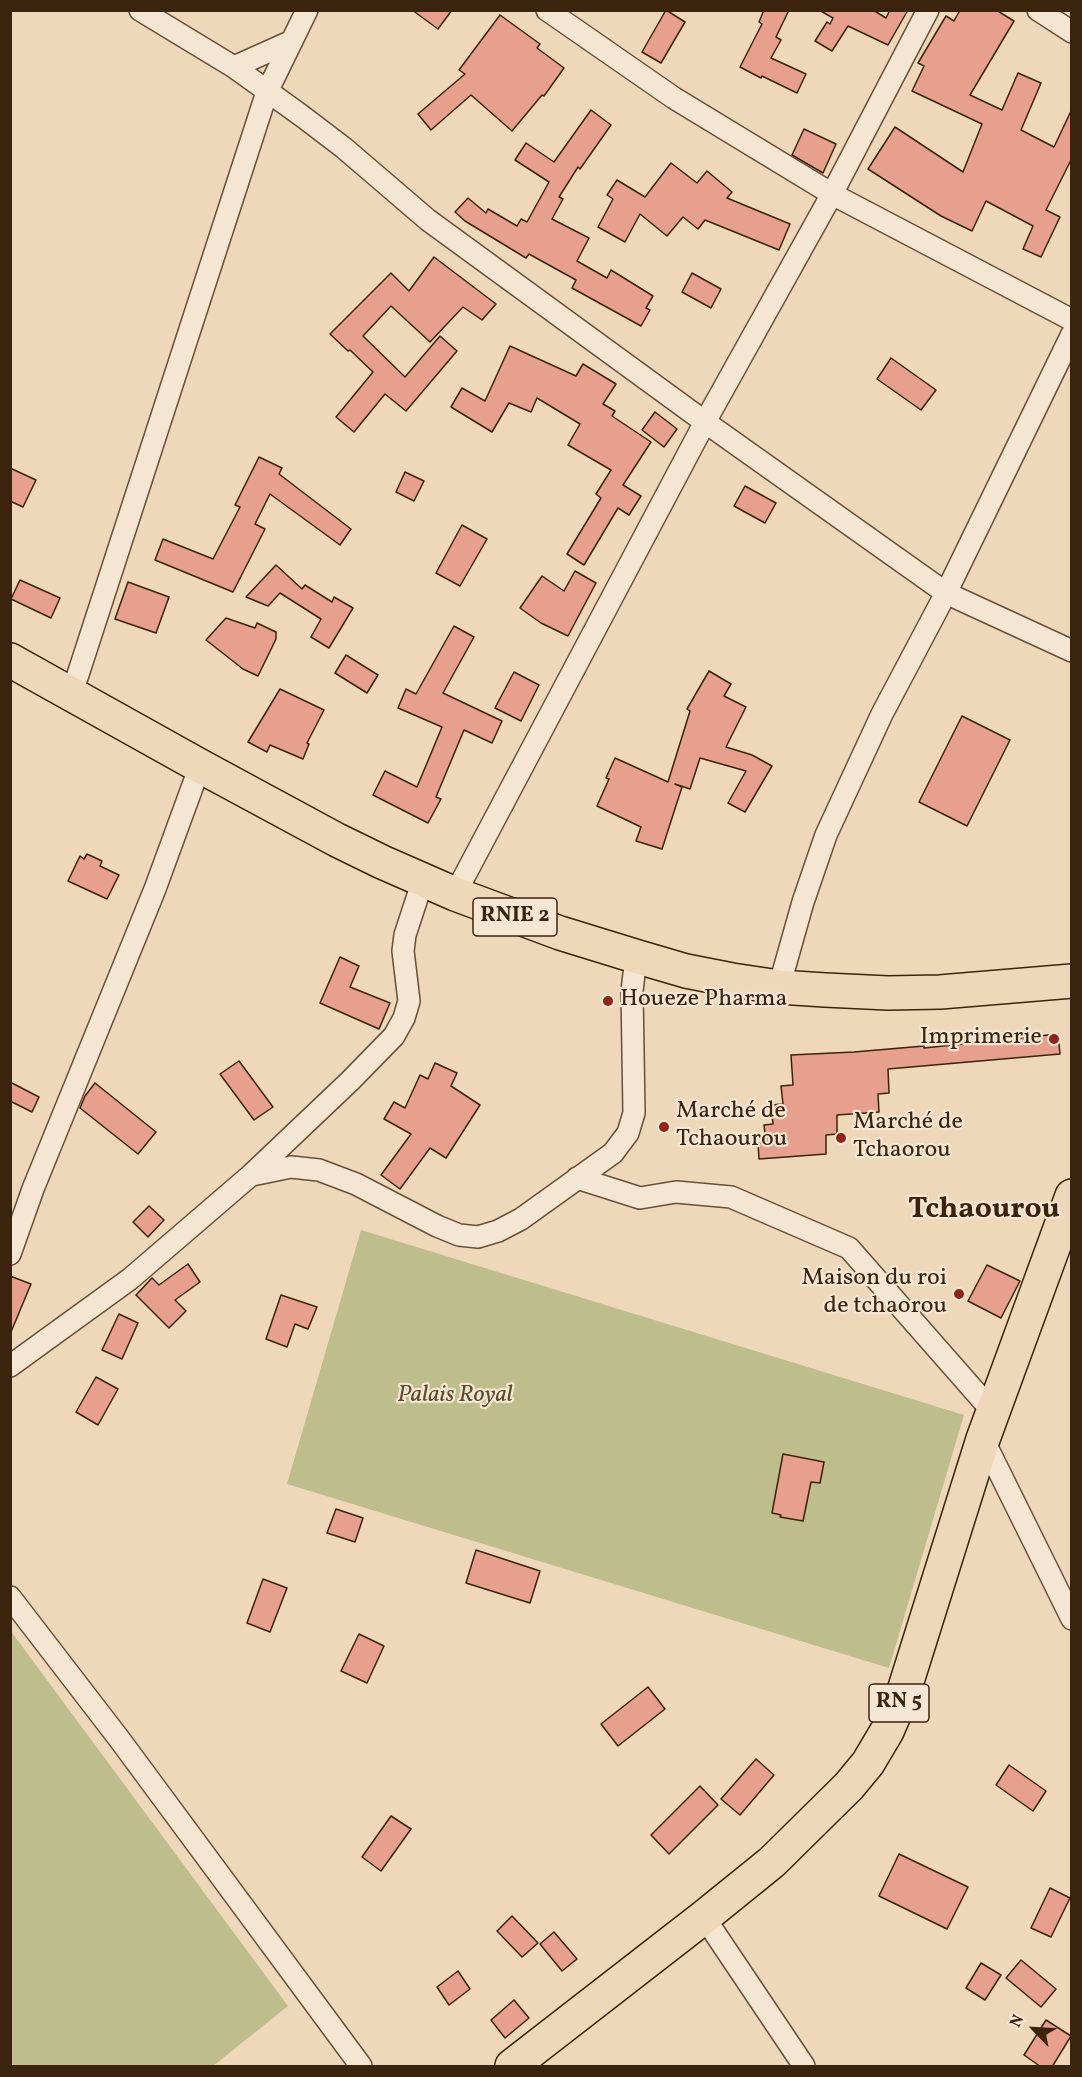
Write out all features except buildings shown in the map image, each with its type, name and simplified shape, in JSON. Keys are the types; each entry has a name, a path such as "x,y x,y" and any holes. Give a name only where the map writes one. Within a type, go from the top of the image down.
{"main road":[{"name":"RNIE 2","path":"10,660 337,840 455,894 560,933 638,957 686,970 779,987 888,993 940,992 1071,981"},
{"name":"RN 5","path":"512,2067 772,1862 849,1786 868,1763 887,1731 903,1694 988,1425 1064,1242 1071,1196"}],"street":[{"path":"140,10 234,67 344,148 428,220 705,422 946,593 1071,651"},
{"path":"72,693 267,92 307,10"},
{"path":"547,10 674,98 832,194 1071,320"},
{"path":"455,894 705,422 832,194 928,10"},
{"path":"1038,10 1071,32"},
{"path":"234,67 292,41"},
{"path":"779,987 803,902 826,835 882,714 946,593 1071,334"},
{"path":"10,1254 33,1189 155,889 200,766"},
{"path":"10,1366 130,1279 251,1175 350,1081 394,1035 404,1018 409,1001 403,951 405,935 423,880"},
{"path":"251,1175 291,1167 319,1170 356,1184 459,1235 478,1237 498,1231 521,1219 613,1153 628,1133 634,1113 632,991 638,957"},
{"path":"577,1178 640,1198 666,1192 731,1197 849,1248 988,1425 1071,1619"},
{"path":"10,1597 120,1740 361,2067"},
{"path":"705,1917 804,2067"}],"green space":[{"name":"Palais Royal","path":"361,1230 964,1415 889,1668 287,1484"},
{"path":"10,1630 288,2006 213,2066 11,2066"}],"place":[{"name":"Houeze Pharma","path":"608,1001"},
{"name":"Imprimerie","path":"1054,1039"},
{"name":"Marché de Tchaourou","path":"664,1127"},
{"name":"Marché de Tchaorou","path":"841,1138"},
{"name":"Maison du roi de tchaorou","path":"959,1294"}],"district":[{"name":"Tchaourou","path":"984,1211"}]}
